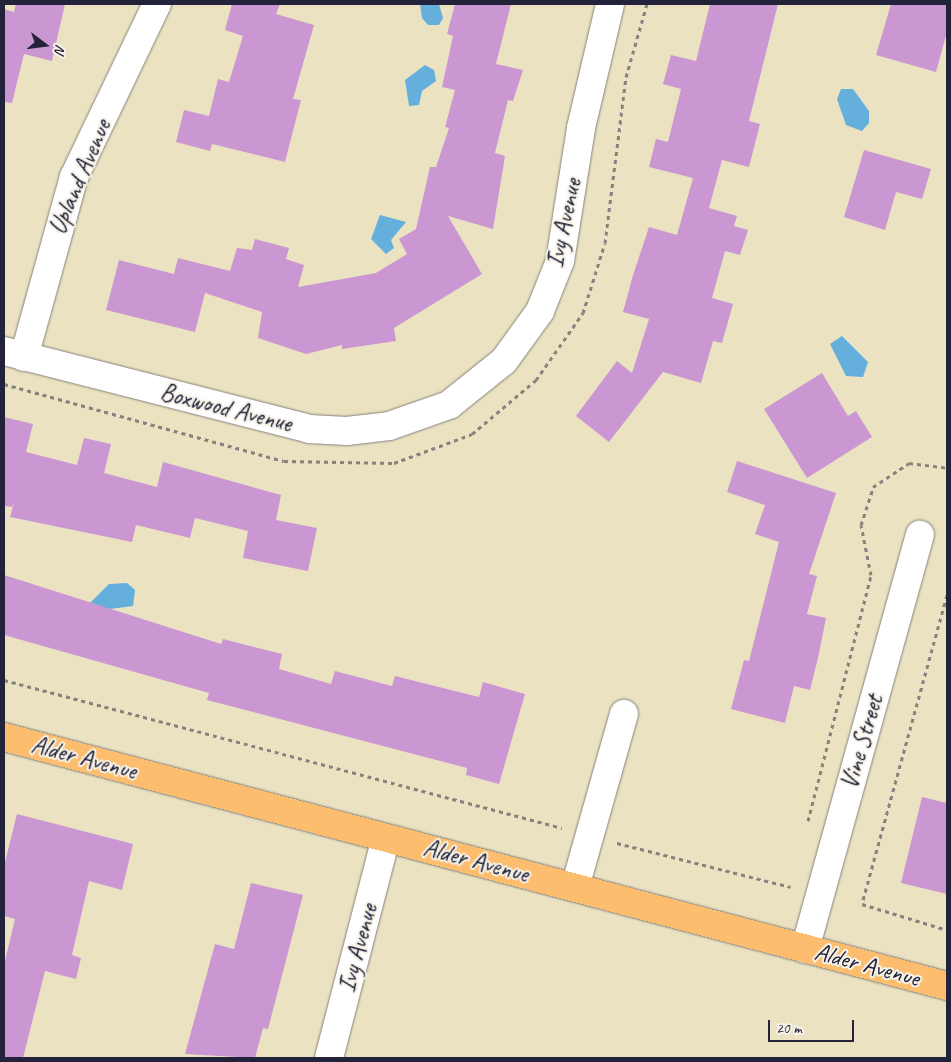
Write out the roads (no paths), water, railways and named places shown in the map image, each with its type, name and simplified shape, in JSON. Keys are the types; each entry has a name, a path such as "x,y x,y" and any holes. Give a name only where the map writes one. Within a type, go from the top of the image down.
{"main road":[{"name":"Alder Avenue","path":"4,737 947,986"}],"street":[{"name":"Upland Avenue","path":"14,354 74,177 157,4"},
{"name":"Ivy Avenue","path":"448,405 504,361 543,302 560,261 581,128 610,4"},
{"name":"Boxwood Avenue","path":"14,354 309,429 347,431 389,426 448,405"},
{"name":"Vine Street","path":"805,949 920,536"},
{"path":"575,887 624,714"},
{"name":"Ivy Avenue","path":"328,1058 386,838"}],"water":[{"path":"420,4 439,4 443,18 439,25 428,25 422,18"},
{"path":"425,65 434,70 436,81 422,91 419,105 409,106 405,80"},
{"path":"841,89 853,89 869,111 869,123 862,131 846,125 837,99"},
{"path":"380,215 406,222 391,240 394,248 386,254 371,239"},
{"path":"842,336 868,362 863,377 846,376 830,344"},
{"path":"127,583 135,590 133,606 110,609 89,604 109,584"}]}
